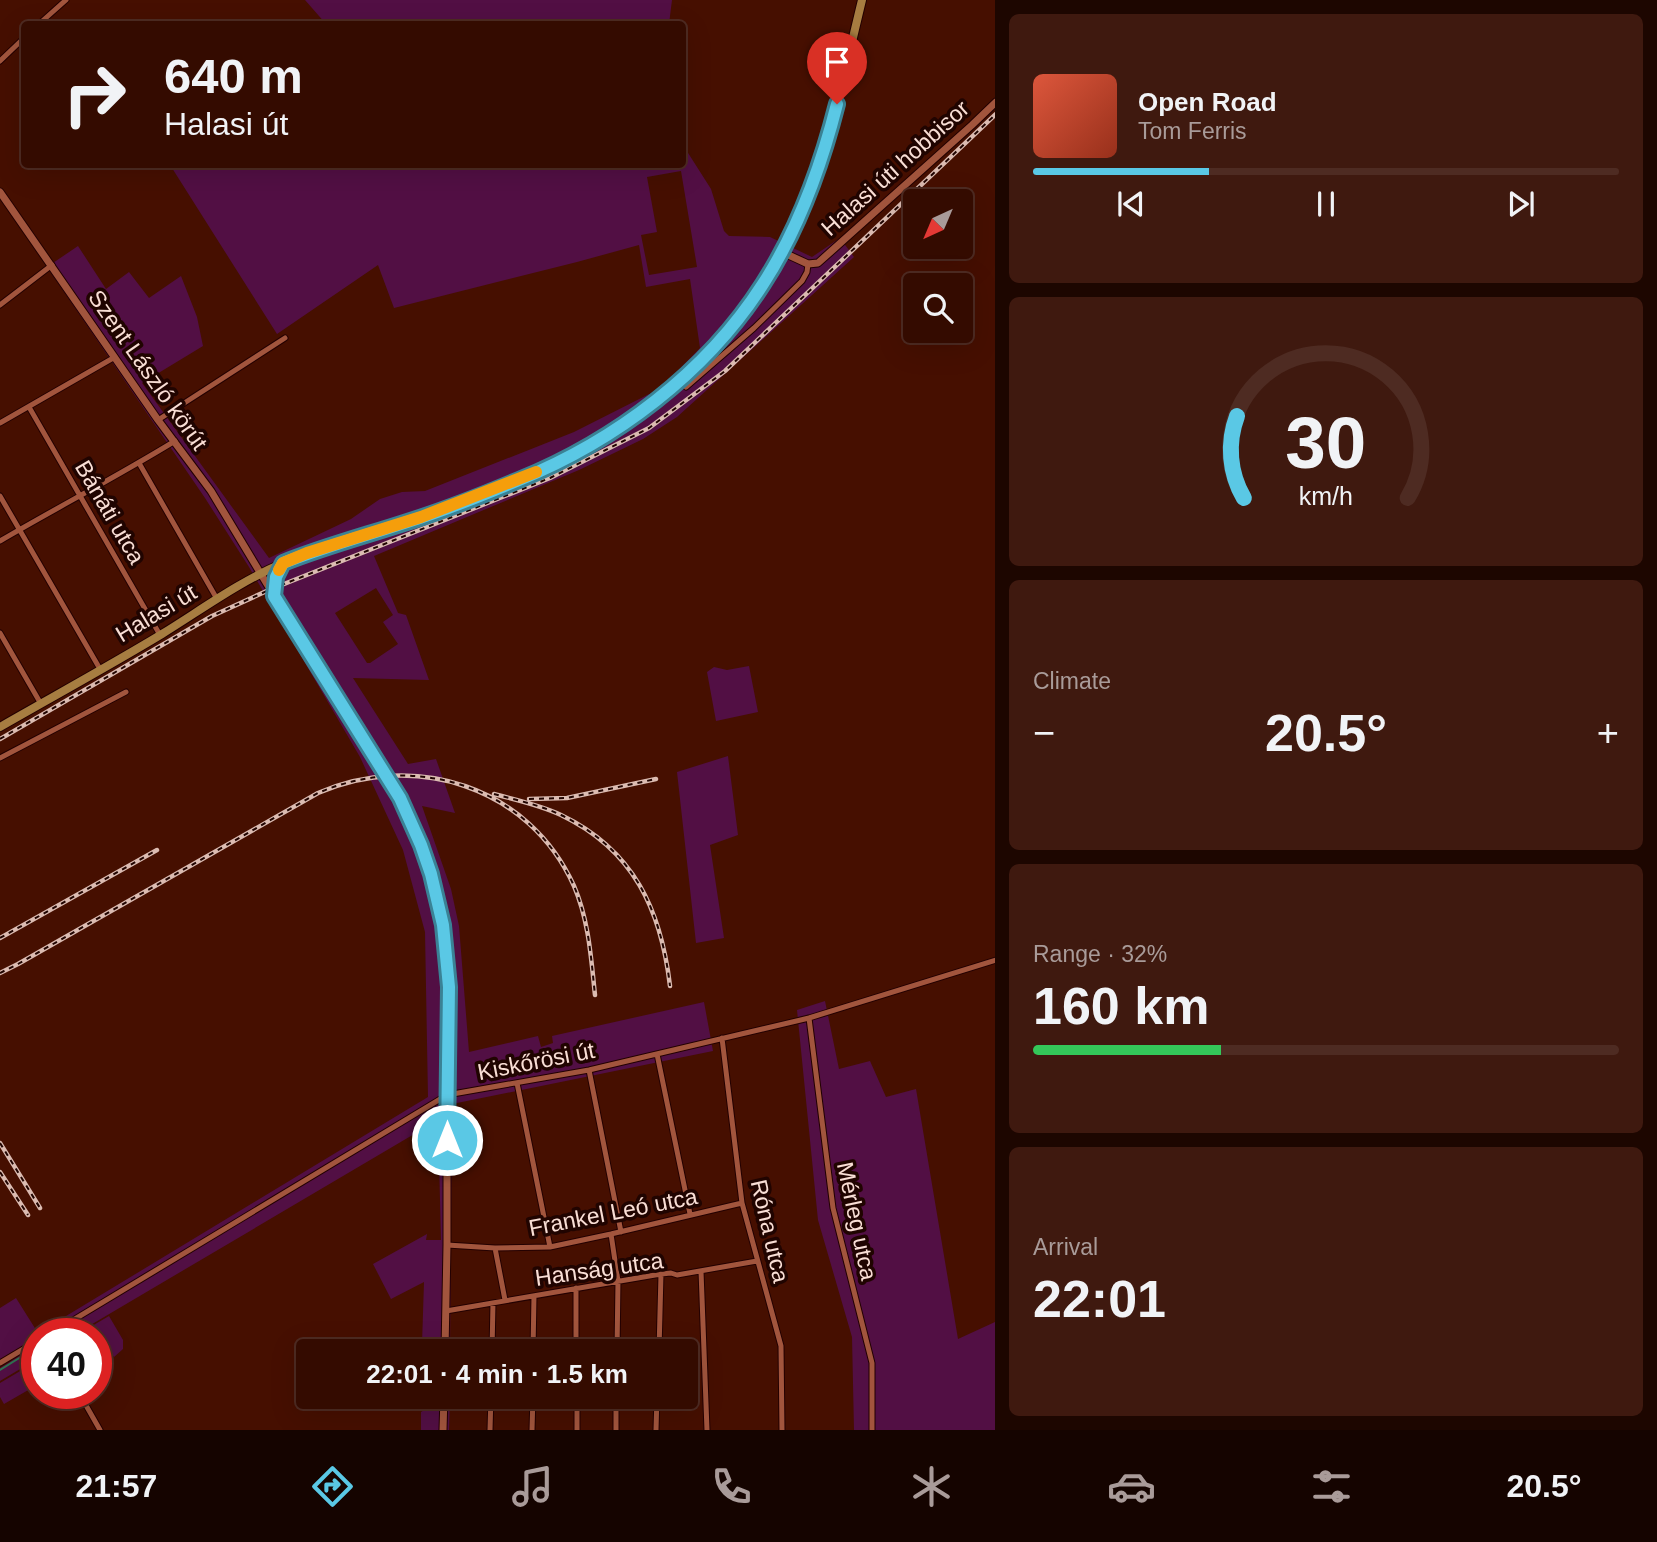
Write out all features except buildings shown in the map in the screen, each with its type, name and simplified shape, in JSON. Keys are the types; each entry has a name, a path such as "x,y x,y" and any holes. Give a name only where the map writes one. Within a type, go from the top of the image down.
{"main road":[{"name":"Halasi út","path":"0,727 160,635 260,573 520,480 581,451 620,427 673,386 705,356 740,316 762,286 803,210 831,130 863,0"},
{"path":"274,596 276,577 283,563"}],"street":[{"path":"42,21 66,0"},
{"path":"0,61 21,41"},
{"name":"Halasi úti hobbisor","path":"808,264 826,257 995,103"},
{"name":"Szent László körút","path":"0,192 158,420 211,491 400,798 421,845 439,904 449,987 445,1339"},
{"path":"686,387 754,328 802,281 808,264 782,252"},
{"path":"0,305 52,265"},
{"path":"158,420 285,338"},
{"path":"0,423 115,357"},
{"name":"Bánáti utca","path":"29,407 160,635"},
{"path":"0,541 175,441"},
{"path":"139,463 217,599"},
{"path":"0,496 100,669"},
{"path":"0,633 41,704"},
{"path":"0,758 127,692"},
{"name":"Kiskőrösi út","path":"77,1318 447,1096 589,1070 808,1018 995,960"},
{"name":"Mérleg utca","path":"808,1018 832,1208 872,1363 872,1430"},
{"name":"Róna utca","path":"722,1038 742,1203 781,1346 782,1430"},
{"path":"657,1054 690,1214"},
{"path":"589,1070 621,1232"},
{"path":"517,1083 550,1247"},
{"name":"Frankel Leó utca","path":"447,1245 550,1247 742,1203"},
{"path":"611,1234 618,1281 617,1339"},
{"path":"495,1248 505,1300"},
{"name":"Hanság utca","path":"446,1311 661,1274 677,1275 757,1261"},
{"path":"701,1270 707,1430"},
{"path":"659,1339 661,1274"},
{"path":"576,1288 576,1339"},
{"path":"534,1296 534,1339"},
{"path":"492,1339 493,1303"},
{"path":"0,1363 21,1351"},
{"path":"88,1409 100,1430"},
{"path":"443,1430 444,1409"},
{"path":"490,1430 491,1409"},
{"path":"532,1430 533,1409"},
{"path":"576,1409 577,1430"},
{"path":"616,1409 616,1430"},
{"path":"656,1430 657,1409"}],"shaded area":[{"path":"305,0 672,0 669,21 323,21"},
{"path":"686,150 711,189 724,231 729,236 770,237 812,257 840,238 854,257 677,417 643,439 579,470 374,556 398,613 406,615 429,680 353,678 408,764 436,759 455,813 422,806 451,889 459,926 469,1052 538,1036 541,1047 553,1043 552,1036 704,1002 713,1051 452,1104 450,1339 422,1339 424,1282 391,1299 373,1264 427,1234 426,1240 441,1240 438,1120 102,1318 63,1318 428,1097 425,932 403,850 360,757 249,567 47,267 78,246 106,289 129,272 149,298 181,276 197,317 203,346 142,383 269,558 351,519 380,499 402,492 425,491 574,432 661,388 700,348 690,279 646,287 639,245 394,308 378,265 277,334 172,168 686,168","holes":["681,171 697,267 649,275 641,235 657,232 647,177","376,588 393,615 383,622 398,644 367,663 335,613"]},
{"path":"749,666 758,712 716,721 707,672 714,667 727,670"},
{"path":"728,756 738,835 710,845 724,938 696,943 677,772"},
{"path":"825,1001 839,1069 870,1061 886,1097 916,1089 958,1339 995,1322 995,1430 854,1430 852,1337 818,1220 797,1010"},
{"path":"16,1298 29,1318 21,1318 21,1347 0,1359 0,1308"},
{"path":"112,1321 123,1340 123,1349 114,1357"},
{"path":"21,1355 21,1369 0,1381 0,1368"},
{"path":"21,1371 21,1394 4,1404 0,1397 0,1383"},
{"path":"426,1409 450,1409 449,1430 421,1430 421,1412"}],"waterway":[{"path":"0,1370 21,1357"}],"railway":[{"path":"0,739 212,616 269,590 550,478 649,428 725,371 995,115"},
{"path":"0,973 318,793 355,781 393,776 430,778 466,786 499,802 529,823 554,852 579,899 591,953 595,995"},
{"path":"529,799 567,798 656,779"},
{"path":"494,794 561,815 586,829 625,864 651,908 666,958 670,986"},
{"path":"0,938 157,850"},
{"path":"0,1143 40,1208"},
{"path":"0,1172 28,1215"}],"slow traffic":[{"path":"279,570 283,563 307,553 421,517 536,472"}],"route":[{"path":"447,1140 449,987 443,925 431,874 400,798 274,596 279,568 283,563 307,553 421,517 520,480 601,440 652,403 682,378 723,336 775,265 803,210 831,130 837,104"}]}
